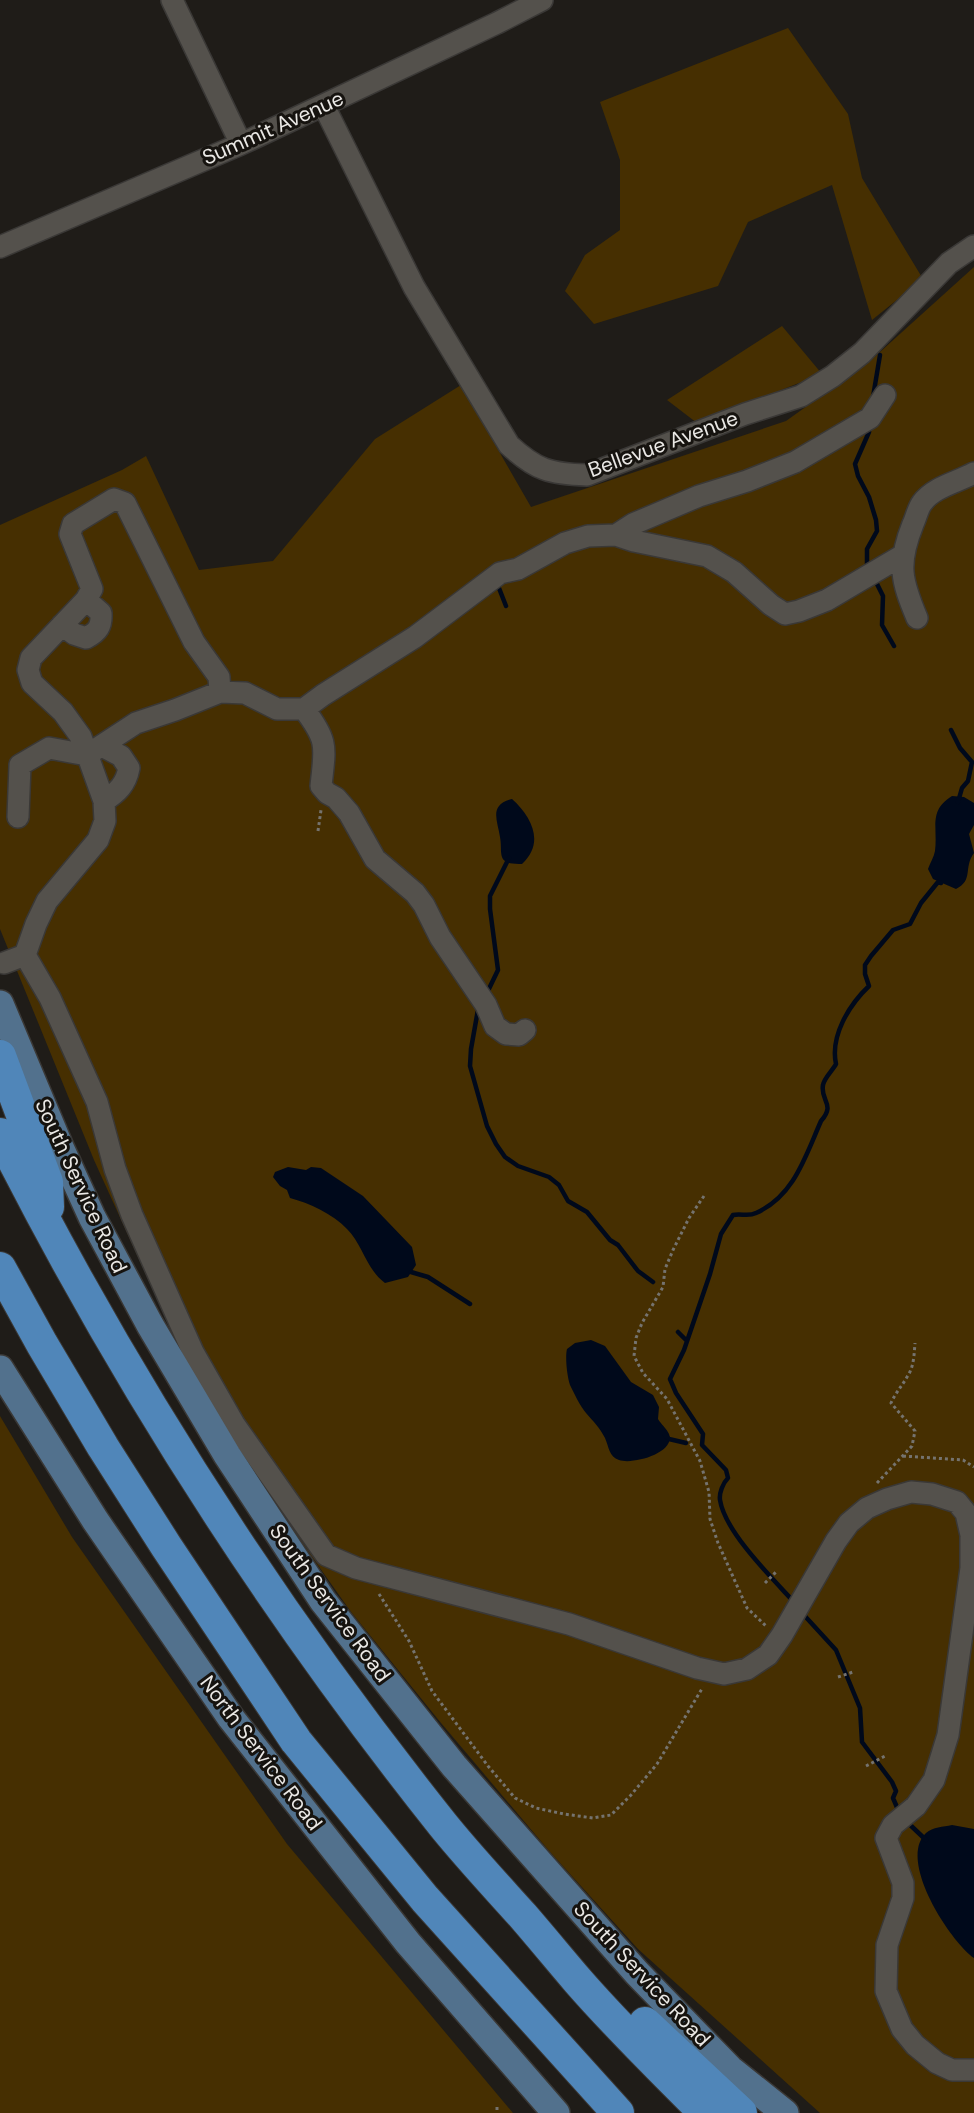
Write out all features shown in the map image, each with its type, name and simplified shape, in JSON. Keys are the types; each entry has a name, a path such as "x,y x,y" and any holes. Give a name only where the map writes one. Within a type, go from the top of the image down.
{"highway":[{"path":"0,1056 47,1182 50,1232"},
{"path":"0,1134 50,1232 100,1322 182,1459 285,1614 361,1719 445,1827 579,1983 705,2113"},
{"path":"0,1268 92,1428 166,1546"},
{"path":"0,1307 17,1335 166,1546 296,1741 425,1899 618,2113"},
{"path":"535,1930 591,1970 741,2113"},
{"path":"516,2002 590,2113"}],"main road":[{"name":"South Service Road","path":"0,1004 92,1217 150,1326 227,1455 323,1601 454,1766 637,1972 730,2068 785,2113"},
{"name":"North Service Road","path":"0,1369 95,1520 231,1718 408,1943 556,2113"}],"street":[{"path":"172,0 241,144"},
{"name":"Summit Avenue","path":"0,247 241,144 542,0"},
{"name":"Bellevue Avenue","path":"324,106 414,286 509,445 528,463 559,475 587,475 745,414 801,396 833,376 862,353 949,263 974,246"},
{"path":"616,535 633,524 699,496 747,481 795,462 870,418 885,395"},
{"path":"917,618 902,576 903,555 922,503 935,492 974,472"},
{"path":"4,963 25,955 47,900 98,840 105,821 104,801 94,750 81,737 63,712 32,683 28,670 31,658 83,603 92,589 70,534 73,524 114,499 125,503 194,642 219,677 220,692"},
{"path":"94,750 136,723 220,692 244,693 277,709 304,709 415,637 500,573 518,569 565,543 588,536 616,535 707,556 734,572 771,605 785,614 827,600 903,555"},
{"path":"62,625 74,634 86,638 96,633 101,622 100,613 92,605 83,603"},
{"path":"304,709 317,726 326,748 321,786 349,813 375,859 415,892 440,937 486,1005 495,1026 506,1034 519,1035 525,1030"},
{"path":"18,817 20,765 49,748 94,750 121,756 129,768 126,781 116,793 104,801"},
{"path":"25,955 50,998 96,1102 115,1169 132,1215 193,1352 234,1424 326,1555 367,1571 569,1624 697,1668 724,1674 747,1669 768,1655 782,1635 836,1540 849,1523 867,1508 911,1492 932,1494 966,1503 971,1535 971,1568 948,1735 934,1780 916,1806 893,1824 886,1838 903,1883 903,1898 887,1945 886,1991 902,2029 915,2045 937,2063 952,2070 974,2070"}],"path":[{"path":"704,1196 689,1218 673,1250 665,1269 663,1287 636,1338 634,1356 643,1373 667,1399 700,1461 709,1492 710,1519 718,1543 747,1608 762,1623 782,1635"},
{"path":"867,1508 878,1481 912,1446 915,1431 891,1403 913,1365 915,1343"},
{"path":"903,1456 963,1460 974,1467"},
{"path":"367,1571 409,1641 432,1691 515,1798 536,1808 593,1818 611,1815 657,1764 700,1690 718,1672"},
{"path":"765,1584 776,1572"},
{"path":"838,1677 853,1672"},
{"path":"866,1766 885,1756"},
{"path":"497,2107 497,2113"}],"shaded area":[{"path":"788,28 848,114 862,178 923,279 872,320 832,185 748,222 718,286 594,324 565,291 585,255 620,230 620,160 600,102"},
{"path":"974,267 974,2113 820,2113 638,1949 550,1852 441,1723 351,1612 293,1530 240,1450 166,1319 94,1160 0,929 0,525 122,470 146,456 199,570 273,561 375,439 461,385 531,507 786,421 870,361"},
{"path":"782,326 822,374 697,423 667,400"},
{"path":"0,1416 72,1537 287,1844 513,2113 0,2113"}],"water":[{"path":"952,796 964,797 974,803 974,825 969,834 974,853 965,882 956,889 933,879 928,869 935,851 937,814"},
{"path":"512,799 525,814 533,830 533,848 522,864 513,864 504,860 501,853 496,819 497,809"},
{"path":"288,1167 306,1170 311,1167 321,1168 363,1196 412,1247 416,1265 408,1277 385,1283 373,1271 357,1242 341,1224 320,1210 290,1198 287,1190 280,1186 273,1177 275,1172"},
{"path":"591,1340 605,1346 631,1382 653,1395 659,1407 658,1419 669,1434 666,1447 660,1452 634,1461 616,1459 611,1454 601,1431 582,1407 570,1385 566,1352 575,1343"},
{"path":"952,1825 974,1829 974,1958 952,1935 941,1918 922,1880 918,1862 919,1845 926,1833 935,1828"}],"waterway":[{"path":"873,397 880,355"},
{"path":"867,566 867,549 877,531 876,520 855,464 869,432"},
{"path":"874,578 883,596 882,625 894,646"},
{"path":"497,583 506,606"},
{"path":"951,730 960,748 972,762 968,781 962,788 958,802"},
{"path":"486,995 498,970 490,896 509,858"},
{"path":"794,1602 762,1568 731,1526 720,1500 722,1488 728,1478 726,1470 702,1445 703,1434 676,1393 670,1379 684,1350 721,1234 733,1215 756,1213 780,1197 797,1174 825,1115 827,1106 823,1085 836,1064 836,1043 843,1022 855,1002 869,986 865,965 893,930 910,924 921,903 938,882 941,883"},
{"path":"479,1004 470,1066 487,1126 496,1144 505,1157 518,1166 549,1177 559,1185 568,1201 587,1212 610,1240 618,1245 638,1271 653,1282"},
{"path":"411,1272 428,1277 470,1304"},
{"path":"678,1332 687,1341"},
{"path":"665,1435 669,1439 686,1443"},
{"path":"803,1614 836,1650 860,1708 862,1742 892,1782 896,1791 893,1798 899,1812"},
{"path":"906,1821 926,1840"}]}
